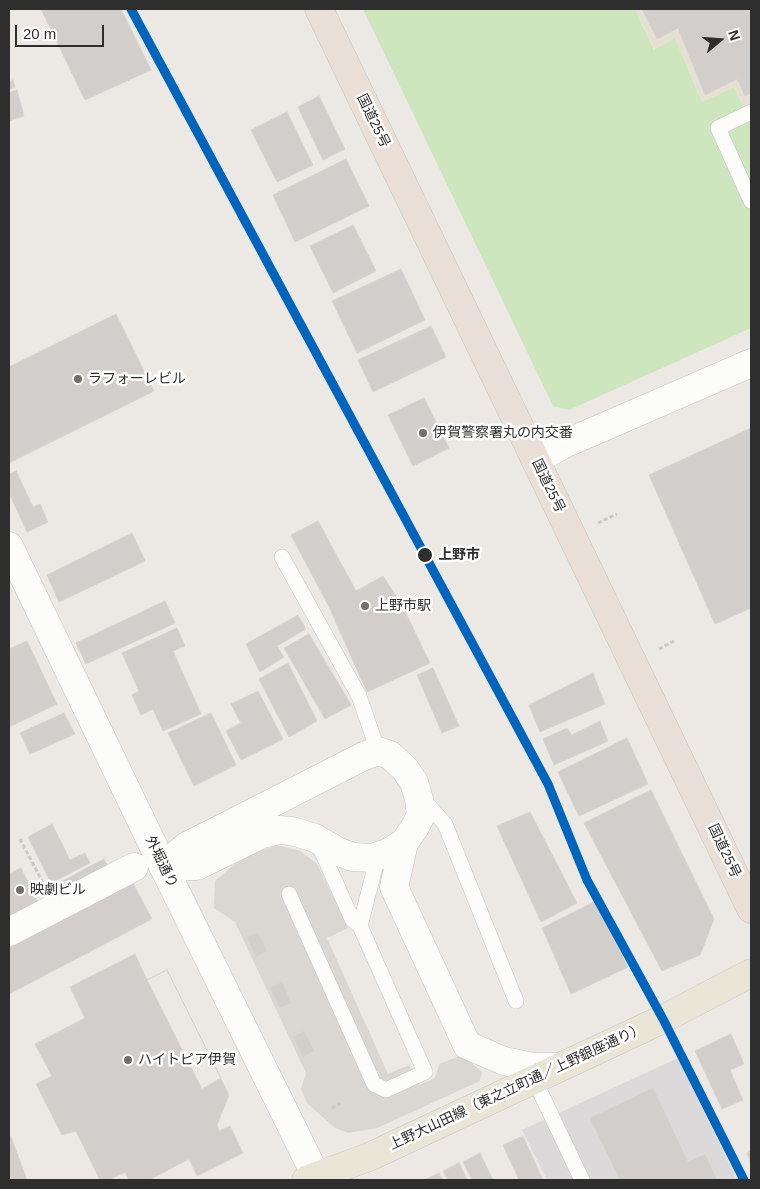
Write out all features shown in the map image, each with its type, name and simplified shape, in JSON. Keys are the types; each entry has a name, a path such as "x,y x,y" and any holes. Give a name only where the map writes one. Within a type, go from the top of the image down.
{"highway":[{"name":"国道25号","path":"319,9 751,909"}],"main road":[{"name":"上野大山田線（東之立町通／上野銀座通り）","path":"313,1179 369,1157 663,1019 751,972"}],"street":[{"path":"536,460 562,445 751,363"},
{"name":"外堀通り","path":"9,546 313,1179"},
{"path":"163,866 187,846 364,756 378,752 390,755 406,769 414,782 421,815 404,843 394,887 467,1045 504,1061 533,1067 559,1067"},
{"path":"163,866 197,866 262,834 279,830 292,831 315,838 339,852 353,857 378,856 404,843"},
{"path":"9,932 134,867"}],"lane":[{"path":"751,112 718,128 751,202"},
{"path":"282,556 359,696 378,752"},
{"path":"419,799 429,806 445,824 516,1001"},
{"path":"288,894 374,1084 386,1090 425,1072 360,926 352,919 315,838"},
{"path":"360,926 378,856"},
{"path":"534,1079 582,1180"}],"path":[{"path":"598,523 617,514"},
{"path":"659,650 676,640"},
{"path":"20,839 56,908"},
{"path":"332,1108 341,1103"}],"shaded area":[{"path":"635,9 751,9 751,124 734,87 702,102 675,38 655,50"},
{"path":"276,845 300,851 317,864 348,928 327,938 388,1074 409,1065 419,1085 435,1078 439,1064 462,1055 482,1072 480,1081 377,1128 348,1133 335,1128 307,1103 301,1089 306,1073 235,922 214,908 215,881 242,858"},
{"path":"678,1058 737,1180 547,1180 522,1130"}],"green space":[{"path":"363,9 635,9 654,50 675,38 702,102 734,87 751,124 751,328 569,410 553,406"}],"building":[{"path":"41,9 121,9 151,70 85,100"},
{"path":"642,9 751,9 751,93 745,96 737,79 705,95 678,28 657,39"},
{"path":"13,80 15,87 9,90 9,82"},
{"path":"17,90 24,116 9,121 9,93"},
{"path":"319,96 345,149 323,160 298,107"},
{"path":"287,112 313,165 277,182 251,130"},
{"path":"346,159 369,206 295,242 273,195"},
{"path":"353,225 376,271 333,293 310,246"},
{"path":"401,269 425,320 357,353 332,301"},
{"name":"ラフォーレビル","path":"116,314 154,391 9,463 9,367"},
{"path":"431,326 446,357 373,392 358,360"},
{"path":"424,398 449,448 413,466 388,415"},
{"path":"751,428 751,608 715,624 649,475"},
{"path":"16,471 33,507 40,504 48,522 27,532 9,493 9,474"},
{"name":"上野市駅","path":"318,521 356,591 383,576 402,605 430,663 367,692 329,607 291,535"},
{"path":"132,533 145,561 59,602 47,575"},
{"path":"165,601 175,623 86,664 76,643"},
{"path":"298,615 306,629 277,646 284,657 260,672 246,644"},
{"path":"177,628 185,646 173,651 201,714 163,731 153,709 141,715 132,695 139,691 122,653"},
{"path":"309,634 351,705 325,719 284,648"},
{"path":"27,641 57,704 9,727 9,649"},
{"path":"288,663 317,721 289,737 259,679"},
{"path":"433,668 459,726 442,733 417,675"},
{"path":"593,673 605,704 540,732 529,705"},
{"path":"258,691 283,739 241,760 226,731 241,723 231,704"},
{"path":"64,713 75,734 30,754 20,733"},
{"path":"211,713 236,765 194,786 168,733"},
{"path":"600,721 608,741 554,765 543,739 567,728 572,735"},
{"path":"627,738 648,784 579,816 558,772"},
{"path":"651,790 714,919 700,955 662,971 584,823"},
{"path":"530,812 577,903 541,922 497,826"},
{"path":"52,824 70,860 85,853 90,863 51,883 28,837"},
{"path":"104,859 112,875 63,900 55,885"},
{"name":"映劇ビル","path":"21,868 40,906 9,922 9,874"},
{"path":"128,874 152,919 9,994 9,937"},
{"path":"594,902 628,967 571,994 542,928"},
{"path":"258,932 267,951 256,957 246,937"},
{"name":"ハイトピア伊賀","path":"135,954 147,980 167,970 229,1095 217,1125 219,1131 230,1126 243,1153 197,1176 189,1159 149,1180 129,1180 125,1172 109,1180 100,1180 76,1131 62,1135 36,1084 52,1076 35,1044 85,1018 70,987"},
{"path":"167,970 221,1078 202,1089 147,980"},
{"path":"282,982 291,1003 280,1008 270,988"},
{"path":"304,1031 314,1051 303,1057 293,1037"},
{"path":"731,1034 744,1064 730,1070 743,1100 722,1109 695,1051"},
{"path":"653,1088 688,1162 705,1154 717,1180 620,1180 590,1118"},
{"path":"523,1136 543,1180 519,1180 503,1145"},
{"path":"11,1137 27,1180 9,1180 9,1139"},
{"path":"751,1151 751,1163 747,1153"},
{"path":"480,1153 493,1180 472,1180 463,1162"},
{"path":"459,1163 467,1180 448,1180 443,1171"},
{"path":"439,1173 443,1180 424,1180"}],"transit line":[{"path":"131,9 548,784 587,880 663,1019 744,1180"}],"place":[{"name":"ラフォーレビル","path":"78,379"},
{"name":"伊賀警察署丸の内交番","path":"423,433"},
{"name":"上野市","path":"425,555"},
{"name":"上野市駅","path":"365,606"},
{"name":"映劇ビル","path":"20,890"},
{"name":"ハイトピア伊賀","path":"128,1060"}]}
